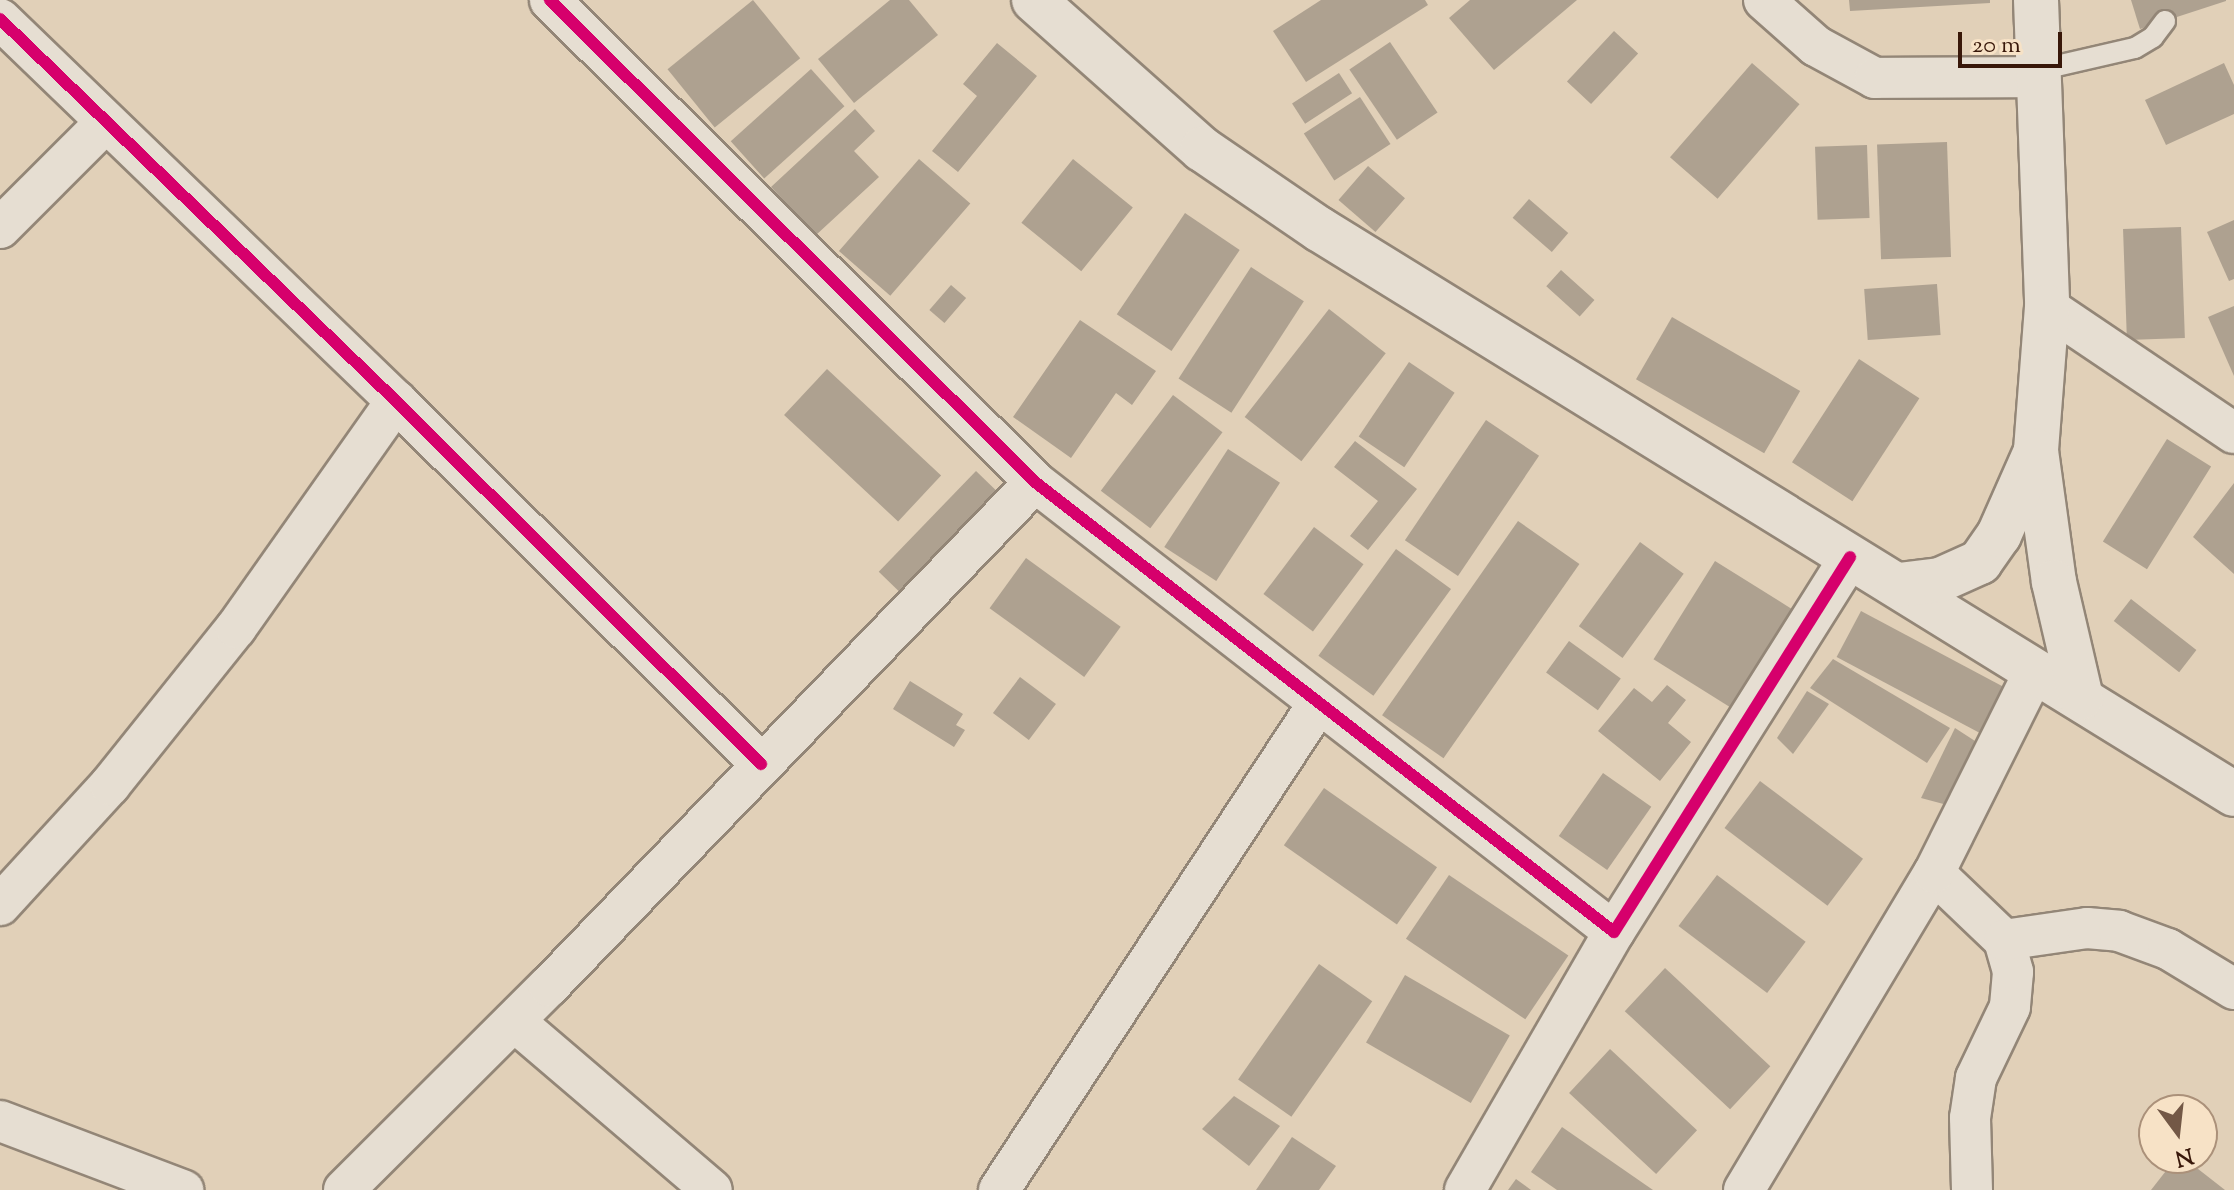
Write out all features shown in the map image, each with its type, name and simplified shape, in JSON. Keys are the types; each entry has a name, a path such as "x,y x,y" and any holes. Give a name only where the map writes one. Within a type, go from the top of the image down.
{"main road":[{"path":"1034,0 1202,149 1447,311 1899,585 2234,794"},
{"path":"2036,0 2047,307 2036,451 2054,582 2081,698"},
{"path":"1899,585 1940,580 1980,562 1999,535 2036,451"}],"street":[{"path":"550,0 1035,482 1614,932"},
{"path":"1764,0 1816,46 1875,78 2040,74"},
{"path":"0,19 396,401 761,764"},
{"path":"0,228 105,123"},
{"path":"2047,307 2234,433"},
{"path":"0,905 110,785 236,628 396,401"},
{"path":"344,1190 514,1021 1035,482"},
{"path":"1465,1190 1614,932 1850,557"},
{"path":"1744,1190 1934,873 2034,672"},
{"path":"999,1190 1318,704"},
{"path":"1934,873 2004,940 2013,972 2010,1007 1976,1078 1970,1118 1972,1190"},
{"path":"2004,940 2087,928 2119,931 2168,949 2234,989"},
{"path":"514,1021 712,1190"},
{"path":"0,1121 183,1190"}],"lane":[{"path":"2040,74 2135,48 2153,37 2165,21"}],"building":[{"path":"753,0 800,58 715,128 668,69"},
{"path":"890,0 909,0 938,35 854,103 818,59"},
{"path":"1321,0 1425,0 1428,5 1306,82 1273,31"},
{"path":"1470,0 1577,0 1494,70 1449,18"},
{"path":"1849,0 1990,0 1990,3 1850,11"},
{"path":"2131,0 2226,0 2226,1 2140,29"},
{"path":"1614,31 1638,54 1591,104 1567,81"},
{"path":"1390,42 1438,112 1397,140 1349,69"},
{"path":"997,43 1037,76 958,172 932,151 977,96 963,84"},
{"path":"1752,63 1800,104 1718,199 1670,157"},
{"path":"2224,63 2234,85 2234,114 2166,145 2145,100"},
{"path":"811,69 844,106 764,178 731,141"},
{"path":"1339,73 1352,93 1305,124 1292,103"},
{"path":"1360,97 1390,144 1334,180 1304,133"},
{"path":"855,109 875,131 854,151 879,177 816,235 771,187"},
{"path":"1947,142 1951,257 1881,259 1877,144"},
{"path":"1867,145 1870,218 1818,220 1815,147"},
{"path":"919,159 970,204 890,296 839,251"},
{"path":"1073,159 1133,207 1081,271 1021,223"},
{"path":"1368,166 1405,198 1375,232 1338,200"},
{"path":"1529,199 1568,233 1552,252 1513,218"},
{"path":"1185,213 1240,250 1171,351 1117,314"},
{"path":"2234,220 2234,279 2229,281 2207,232"},
{"path":"2181,227 2185,338 2127,340 2123,229"},
{"path":"1251,267 1304,301 1231,413 1179,379"},
{"path":"1561,270 1594,300 1580,316 1546,286"},
{"path":"1937,284 1941,335 1868,340 1864,289"},
{"path":"951,285 966,298 944,323 929,310"},
{"path":"2234,306 2234,376 2208,317"},
{"path":"1329,309 1386,353 1301,461 1245,417"},
{"path":"1672,317 1800,391 1764,453 1636,379"},
{"path":"1080,320 1156,371 1132,405 1116,393 1071,458 1013,417"},
{"path":"1859,359 1919,398 1852,501 1792,462"},
{"path":"1409,362 1455,393 1404,467 1359,437"},
{"path":"827,369 941,475 898,521 784,415"},
{"path":"1173,395 1223,432 1150,528 1101,491"},
{"path":"1486,420 1539,456 1458,576 1405,540"},
{"path":"2167,439 2211,467 2147,569 2103,542"},
{"path":"1355,441 1417,489 1368,550 1350,536 1378,501 1334,467"},
{"path":"1228,449 1280,483 1216,581 1164,547"},
{"path":"976,471 1000,494 902,595 879,572"},
{"path":"2234,483 2234,574 2193,537"},
{"path":"1518,521 1579,564 1443,758 1382,715"},
{"path":"1314,527 1364,564 1313,631 1263,594"},
{"path":"1640,542 1684,574 1623,658 1579,626"},
{"path":"1396,549 1451,589 1373,696 1318,656"},
{"path":"1026,558 1121,627 1084,677 990,608"},
{"path":"1715,561 1797,612 1736,711 1654,659"},
{"path":"2131,599 2196,650 2179,672 2114,621"},
{"path":"1861,611 2008,689 1983,735 1837,657"},
{"path":"1569,641 1621,679 1598,710 1546,673"},
{"path":"1833,659 1950,728 1927,763 1810,688"},
{"path":"1020,677 1056,704 1029,740 993,713"},
{"path":"910,681 963,714 956,725 965,730 954,747 893,709"},
{"path":"1667,685 1686,700 1668,723 1691,742 1660,781 1598,731 1634,688 1652,702"},
{"path":"1807,691 1829,704 1793,754 1777,738"},
{"path":"1955,728 1975,741 1951,806 1921,798"},
{"path":"1603,773 1651,807 1607,870 1559,836"},
{"path":"1760,781 1863,859 1828,906 1724,828"},
{"path":"1324,788 1437,867 1397,924 1284,845"},
{"path":"1449,875 1568,956 1525,1019 1406,939"},
{"path":"1717,875 1806,942 1767,993 1678,926"},
{"path":"1319,964 1372,1001 1291,1117 1238,1080"},
{"path":"1665,968 1770,1066 1730,1109 1625,1011"},
{"path":"1405,975 1510,1036 1471,1103 1366,1043"},
{"path":"1610,1049 1697,1130 1656,1174 1569,1093"},
{"path":"1234,1096 1280,1126 1249,1166 1202,1129"},
{"path":"1562,1127 1653,1190 1557,1190 1531,1172"},
{"path":"1292,1137 1336,1166 1319,1190 1256,1190"},
{"path":"2164,1174 2204,1174 2225,1190 2151,1190"},
{"path":"1516,1179 1531,1190 1508,1190"}],"cycle path":[{"path":"550,0 1035,482 1614,932 1850,557"},
{"path":"0,19 396,401 761,764"}]}
